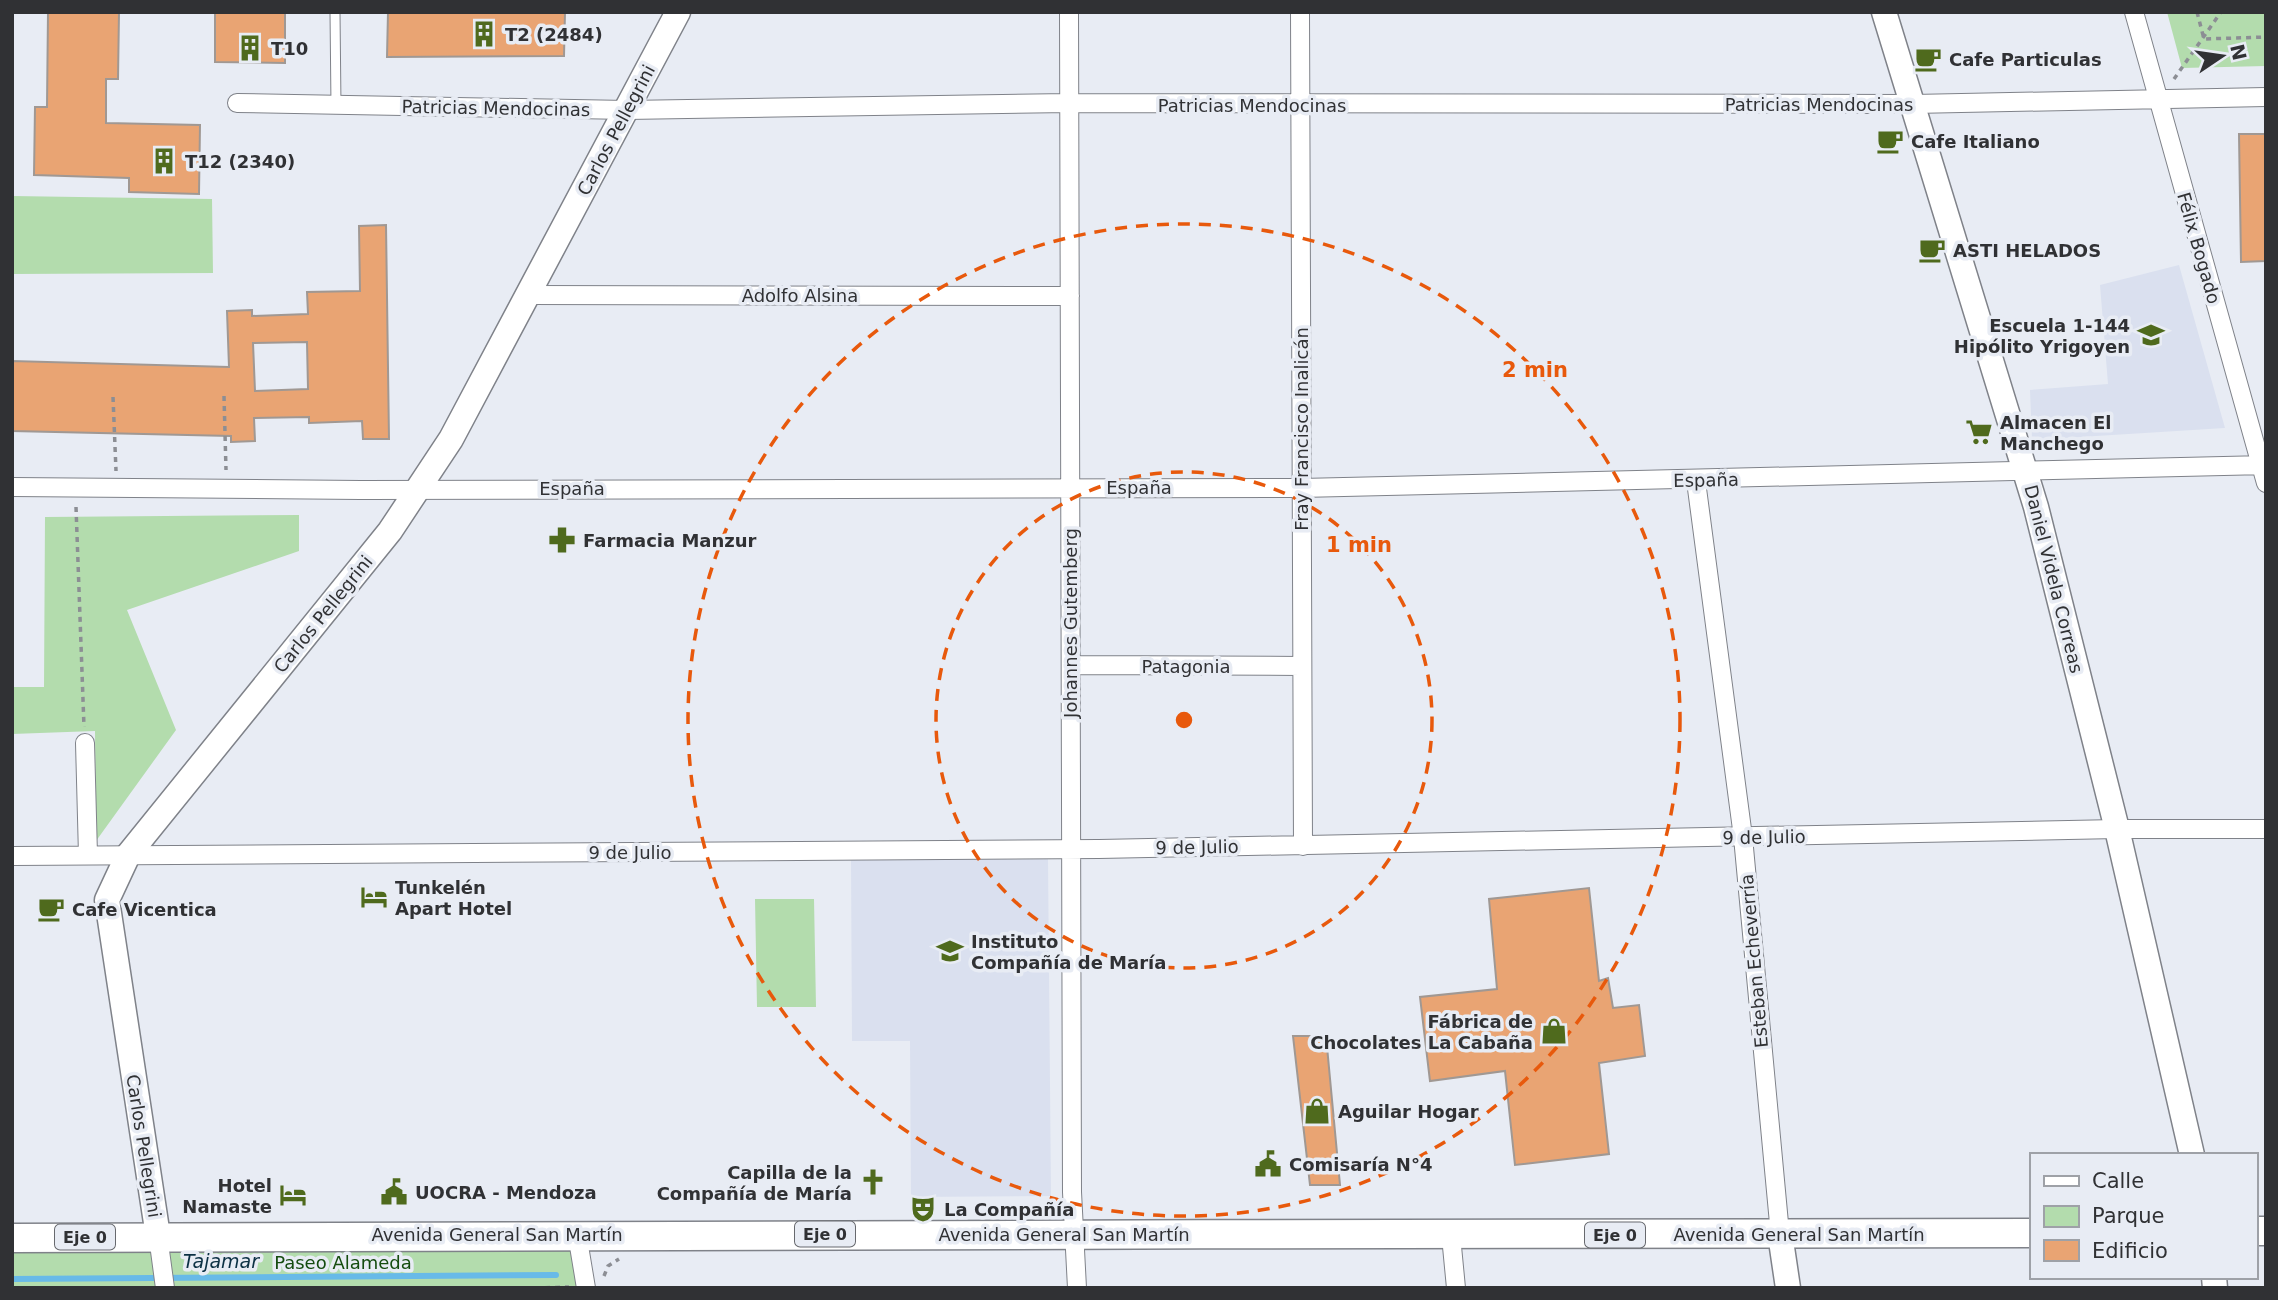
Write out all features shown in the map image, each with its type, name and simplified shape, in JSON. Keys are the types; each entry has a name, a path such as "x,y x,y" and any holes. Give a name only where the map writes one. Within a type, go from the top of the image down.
{"main road":[{"name":"Avenida General San Martín","path":"12,1238 577,1234 1451,1236 2030,1233"}],"street":[{"name":"Carlos Pellegrini","path":"158,1236 107,900 128,855 381,542 419,490 451,439 678,12"},
{"name":"Johannes Gutemberg","path":"1069,12 1072,1234 1077,1288"},
{"name":"Fray Francisco Inalicán","path":"1300,12 1303,846"},
{"name":"Daniel Videla Correas","path":"1884,12 2026,473 2117,829 2192,1153"},
{"name":"Félix Bogado","path":"2134,12 2266,483"},
{"name":"Patricias Mendocinas","path":"237,103 627,110 1069,103 1300,106 1913,104 2266,97"},
{"name":"Adolfo Alsina","path":"529,295 1070,296"},
{"name":"España","path":"12,488 1301,488 1696,481 2263,465"},
{"name":"Esteban Echeverría","path":"1696,481 1742,837 1780,1234"},
{"name":"Patagonia","path":"1071,665 1302,666"},
{"path":"12,856 88,855 85,743"},
{"name":"9 de Julio","path":"88,855 1071,849 2117,829 2266,829"},
{"path":"577,1234 586,1288"},
{"path":"1780,1234 1788,1288"},
{"path":"158,1236 165,1288"},
{"path":"1451,1236 1456,1288"}],"lane":[{"path":"335,12 336,106"}],"path":[{"path":"2197,12 2204,39"},
{"path":"2182,68 2221,12"},
{"path":"2204,39 2266,37"},
{"path":"224,396 226,487"},
{"path":"113,397 117,487"},
{"path":"75,487 85,743"},
{"path":"535,1288 586,1288 599,1282 608,1266 619,1259 630,1257"}],"shaded area":[{"name":"Escuela 1-144 Hipólito Yrigoyen","path":"2179,265 2225,428 2032,440 2030,390 2108,384 2100,285"},
{"name":"Instituto Compañía de María","path":"1048,859 1051,1196 911,1197 910,1041 852,1041 851,860"}],"green space":[{"path":"2167,12 2266,12 2266,66 2182,68"},
{"path":"12,196 212,199 213,273 12,274"},
{"path":"299,515 299,551 127,610 176,730 96,841 95,731 12,734 12,687 44,687 45,517"},
{"path":"755,899 814,899 816,1007 757,1007"},
{"name":"Paseo Alameda","path":"577,1234 586,1288 12,1288 12,1238"}],"building":[{"path":"48,12 119,12 118,79 106,79 106,123 200,125 199,194 129,192 129,178 34,175 35,107 47,107"},
{"name":"T10","path":"215,12 285,12 285,63 215,62"},
{"name":"T2 (2484)","path":"388,12 565,12 564,56 387,57"},
{"path":"2239,134 2266,134 2266,261 2241,262"},
{"path":"386,225 389,439 363,439 362,421 309,423 309,417 254,418 255,441 231,442 231,436 12,431 12,361 229,367 227,311 252,310 252,316 308,314 307,292 360,291 359,226","holes":["307,342 308,389 255,391 253,343"]},
{"path":"1589,888 1599,981 1608,978 1613,1008 1639,1005 1645,1056 1599,1063 1609,1154 1515,1165 1505,1071 1430,1081 1420,997 1497,989 1489,899"},
{"name":"Aguilar Hogar","path":"1293,1036 1326,1036 1340,1185 1310,1185"}],"waterway":[{"name":"Tajamar","path":"12,1279 556,1275"}],"place":[{"name":"T2 (2484)","path":"484,34"},
{"name":"T10","path":"250,48"},
{"name":"Cafe Particulas","path":"1928,59"},
{"name":"Cafe Italiano","path":"1890,141"},
{"name":"T12 (2340)","path":"164,161"},
{"name":"ASTI HELADOS","path":"1932,250"},
{"name":"Escuela 1-144 Hipólito Yrigoyen","path":"2151,335"},
{"name":"Almacen El Manchego","path":"1979,432"},
{"name":"Farmacia Manzur","path":"562,540"},
{"name":"Tunkelén Apart Hotel","path":"374,897"},
{"name":"Cafe Vicentica","path":"51,909"},
{"name":"Instituto Compañía de María","path":"950,951"},
{"name":"Fábrica de Chocolates La Cabaña","path":"1554,1031"},
{"name":"Aguilar Hogar","path":"1317,1111"},
{"name":"Comisaría N°4","path":"1268,1164"},
{"name":"Capilla de la Compañía de María","path":"873,1182"},
{"name":"UOCRA - Mendoza","path":"394,1192"},
{"name":"Hotel Namaste","path":"293,1195"},
{"name":"La Compañía","path":"923,1209"}]}
